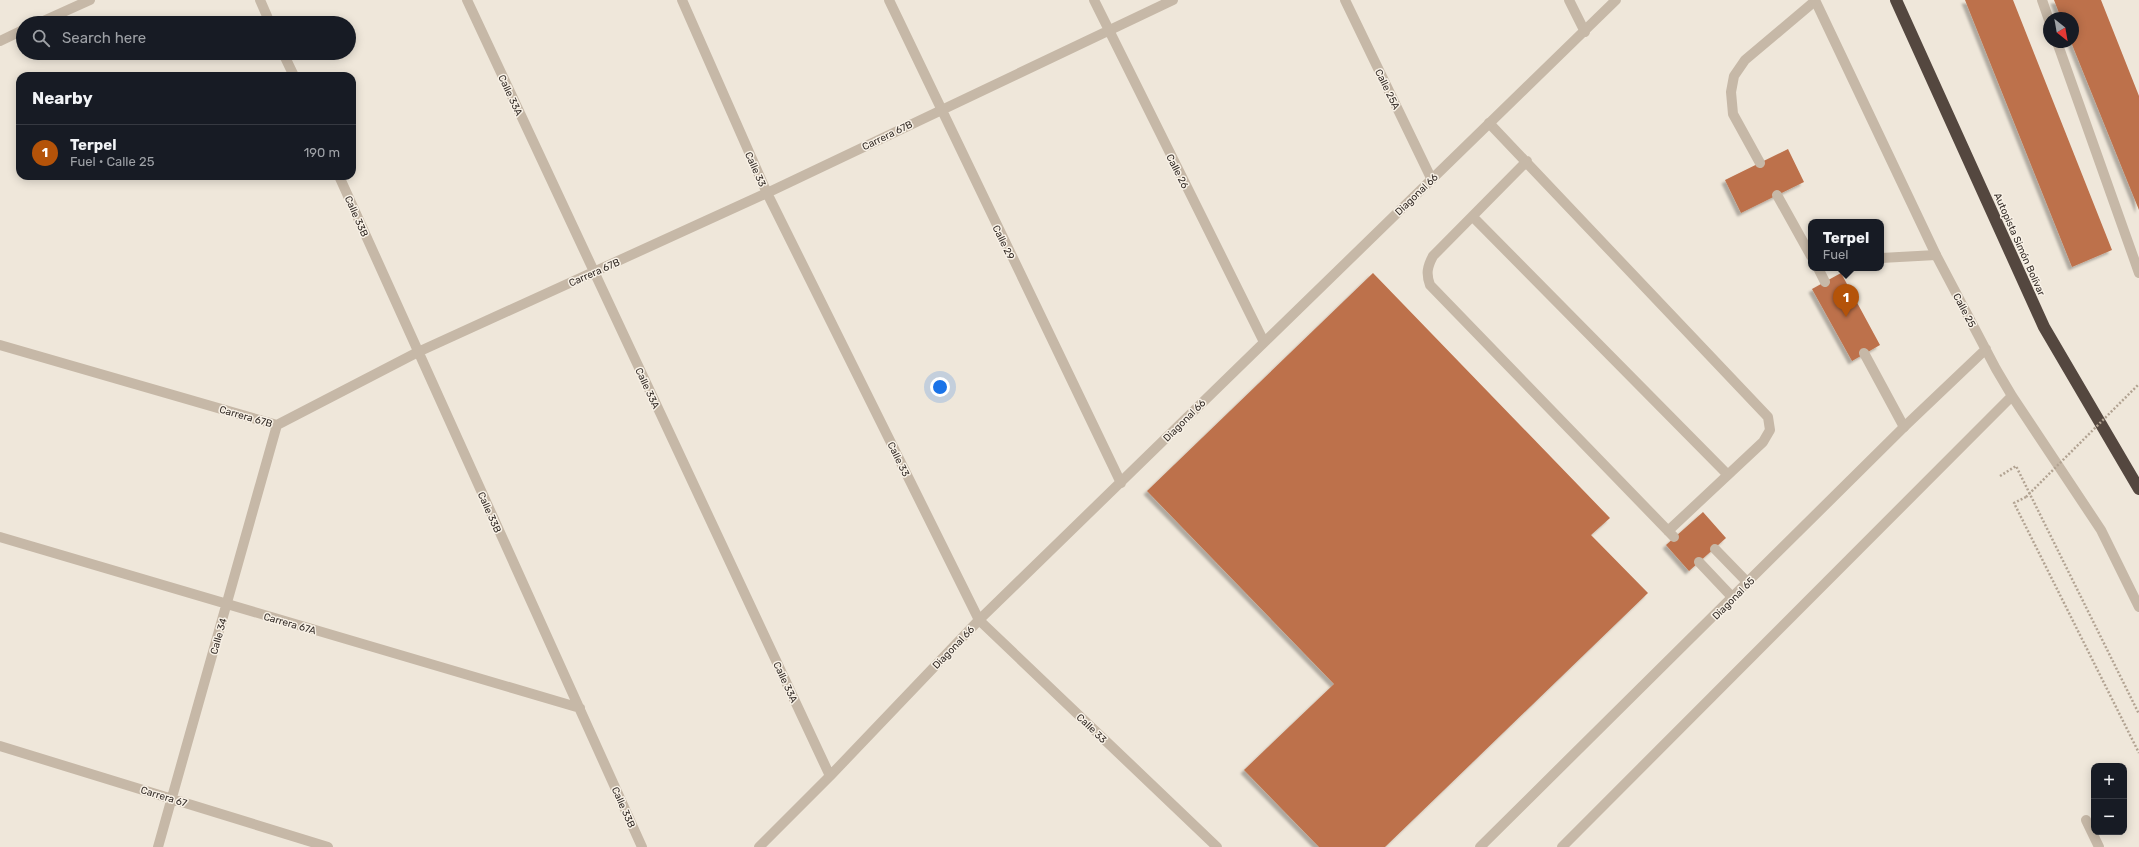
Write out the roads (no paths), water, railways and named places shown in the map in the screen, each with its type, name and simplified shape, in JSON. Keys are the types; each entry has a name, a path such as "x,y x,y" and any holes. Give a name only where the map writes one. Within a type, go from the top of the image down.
{"highway":[{"name":"Autopista Simón Bolívar","path":"1896,0 2044,327 2139,489"}],"street":[{"path":"55,16 90,0"},
{"path":"260,0 267,16"},
{"name":"Calle 33A","path":"467,0 830,776"},
{"name":"Calle 33","path":"682,0 767,193 979,620 1217,847"},
{"name":"Calle 29","path":"889,0 940,109 1121,483"},
{"name":"Calle 26","path":"1094,0 1264,342"},
{"name":"Carrera 67B","path":"0,346 277,425 418,352 767,193 940,109 1173,0"},
{"name":"Calle 25A","path":"1345,0 1431,178"},
{"path":"1569,0 1585,32"},
{"name":"Diagonal 66","path":"759,847 830,776 979,620 1121,483 1431,178 1585,32 1616,0"},
{"path":"2042,0 2046,12"},
{"path":"1760,163 1733,114 1731,92 1734,76 1745,60 1815,1"},
{"name":"Calle 25","path":"1815,1 1936,255 2012,396 2101,530 2139,607"},
{"path":"0,41 16,33"},
{"path":"2059,48 2139,274"},
{"path":"286,60 292,72"},
{"path":"1489,123 1527,161 1768,417 1770,430 1768,437 1728,475 1687,520 1671,534 1430,285 1427,274 1428,264 1433,256 1527,161"},
{"name":"Calle 33B","path":"341,180 642,847"},
{"path":"1777,195 1808,251"},
{"path":"1473,217 1728,475"},
{"path":"1884,258 1936,255"},
{"path":"1820,271 1825,282"},
{"name":"Diagonal 65","path":"1480,847 1904,427 1986,348"},
{"path":"1864,353 1904,427"},
{"path":"1562,847 2012,396"},
{"name":"Calle 34","path":"158,847 277,425"},
{"name":"Carrera 67A","path":"0,537 580,708"},
{"path":"1714,549 1748,583"},
{"path":"1699,562 1733,598"},
{"name":"Carrera 67","path":"0,746 328,847"},
{"path":"2086,820 2099,847"}],"place":[{"name":"Terpel","path":"1846,317"}]}
